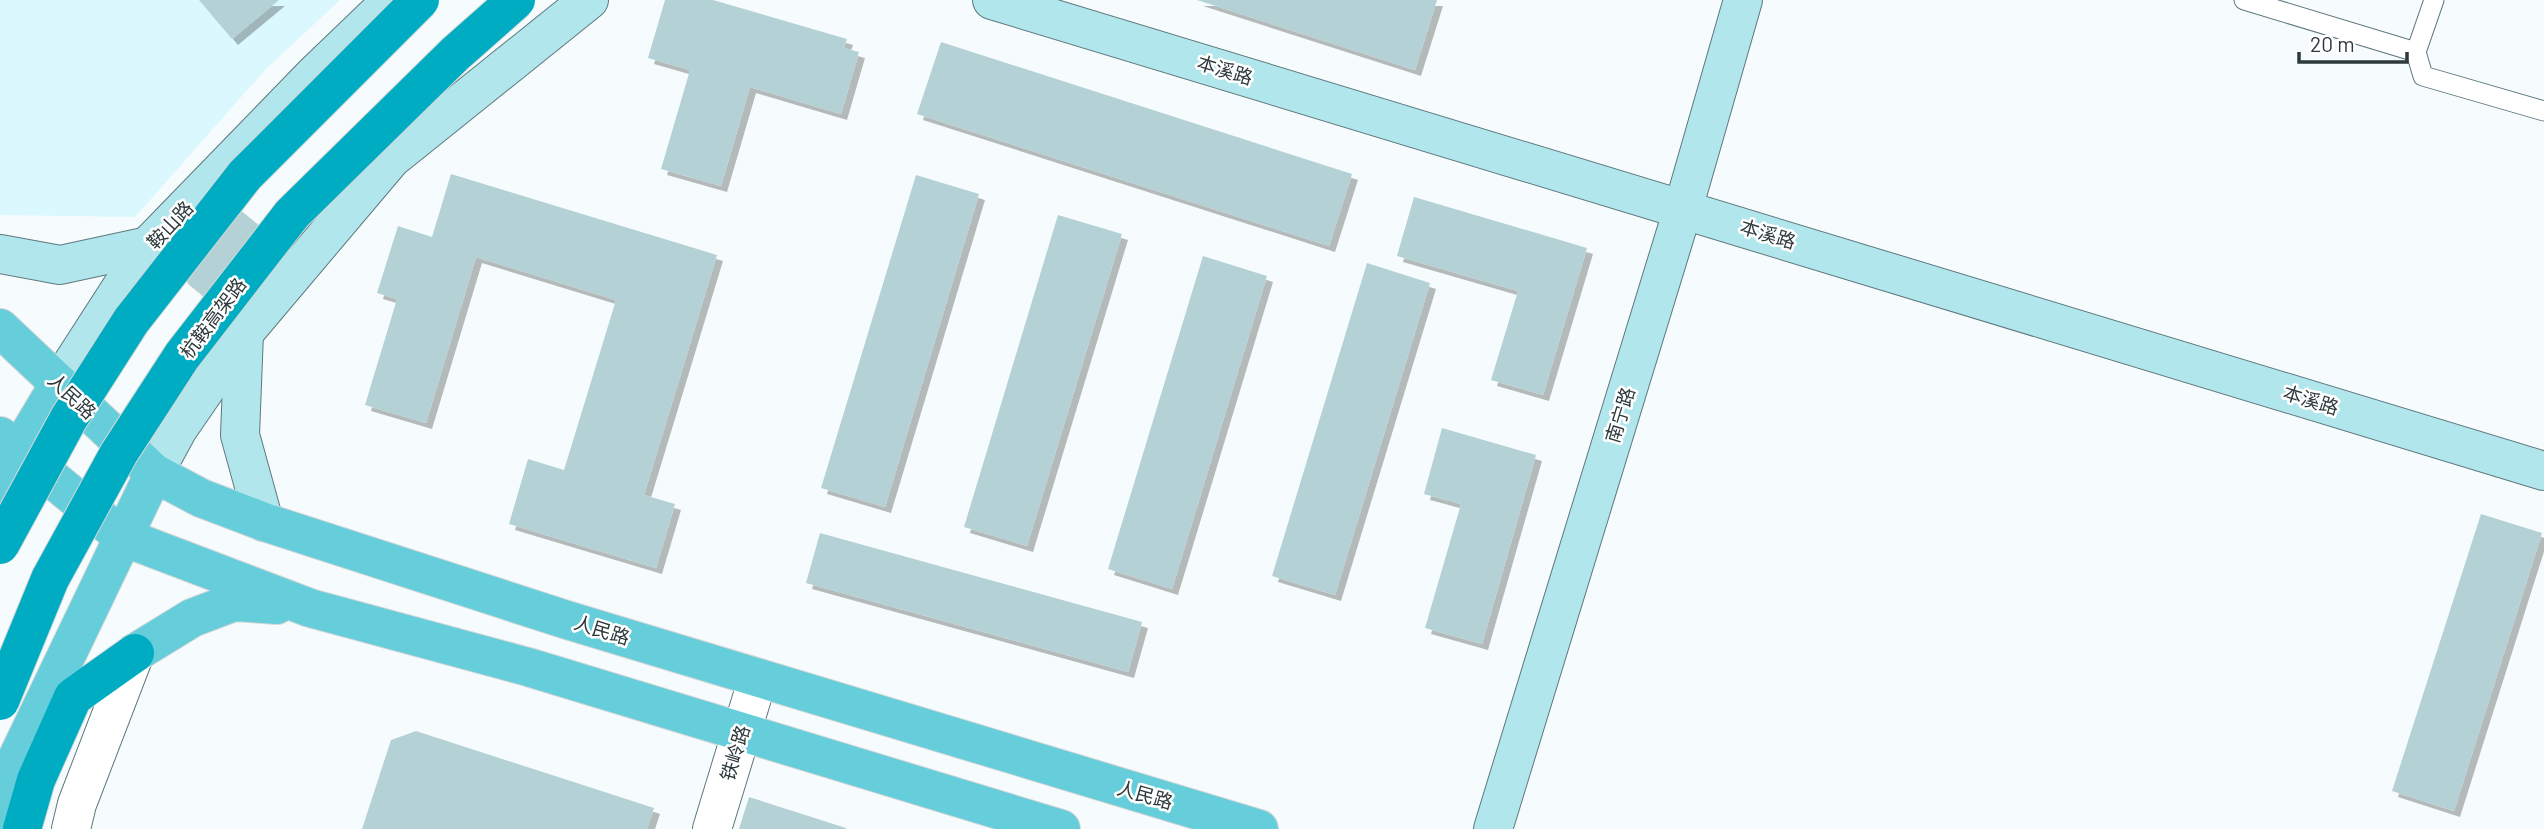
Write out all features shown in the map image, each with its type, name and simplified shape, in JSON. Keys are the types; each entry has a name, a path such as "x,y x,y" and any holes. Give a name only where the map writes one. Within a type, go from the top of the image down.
{"highway":[{"path":"0,545 69,418 131,321 245,174 419,0"},
{"name":"杭鞍高架路","path":"0,701 50,579 119,453 182,356 292,214 455,54 516,0"},
{"path":"22,829 36,780 73,697 135,653"}],"main road":[{"name":"人民路","path":"0,328 154,473 201,498 264,522 567,620 1259,829"},
{"name":"鞍山路","path":"0,490 9,444 59,384"},
{"path":"9,444 123,537 310,608 542,671 1061,829"},
{"path":"0,812 12,769 154,473"},
{"path":"135,653 192,618 234,603 310,608"}],"street":[{"name":"鞍山路","path":"59,384 148,246 314,75 392,0"},
{"path":"154,473 178,429 244,333 391,159 589,0"},
{"name":"本溪路","path":"992,0 2544,471"},
{"name":"南宁路","path":"1493,829 1683,209 1743,0"},
{"path":"0,254 60,265 148,246"},
{"path":"244,333 240,435 264,522"},
{"path":"76,828 77,804 135,653"},
{"name":"铁岭路","path":"712,829 758,678"}],"lane":[{"path":"2244,0 2416,52"},
{"path":"2434,0 2416,52 2423,76 2544,111"}],"shaded area":[{"path":"0,0 340,0 265,70 135,217 0,215"}],"building":[{"path":"199,0 279,0 232,39"},
{"path":"665,0 713,0 847,39 844,48 859,52 841,114 750,87 721,186 661,169 690,70 648,58"},
{"path":"1197,0 1437,0 1415,70"},
{"path":"941,42 1352,174 1329,246 917,114"},
{"path":"451,174 717,255 644,495 675,504 656,568 509,524 528,459 564,470 616,300 476,257 426,423 365,405 397,299 377,293 398,226 432,237"},
{"path":"916,175 979,194 885,507 821,488"},
{"path":"1414,197 1587,248 1543,395 1491,380 1518,291 1397,256"},
{"path":"239,209 266,231 209,300 182,278"},
{"path":"1058,215 1122,234 1027,546 964,527"},
{"path":"1203,256 1267,276 1172,589 1108,569"},
{"path":"1367,263 1430,283 1335,595 1272,576"},
{"path":"1442,428 1536,455 1482,644 1425,628 1461,504 1424,494"},
{"path":"2481,514 2542,533 2454,811 2392,791"},
{"path":"820,533 1142,622 1128,672 806,583"},
{"path":"416,731 654,808 647,829 362,829 391,740"},
{"path":"749,797 846,828 846,829 739,829"}]}
